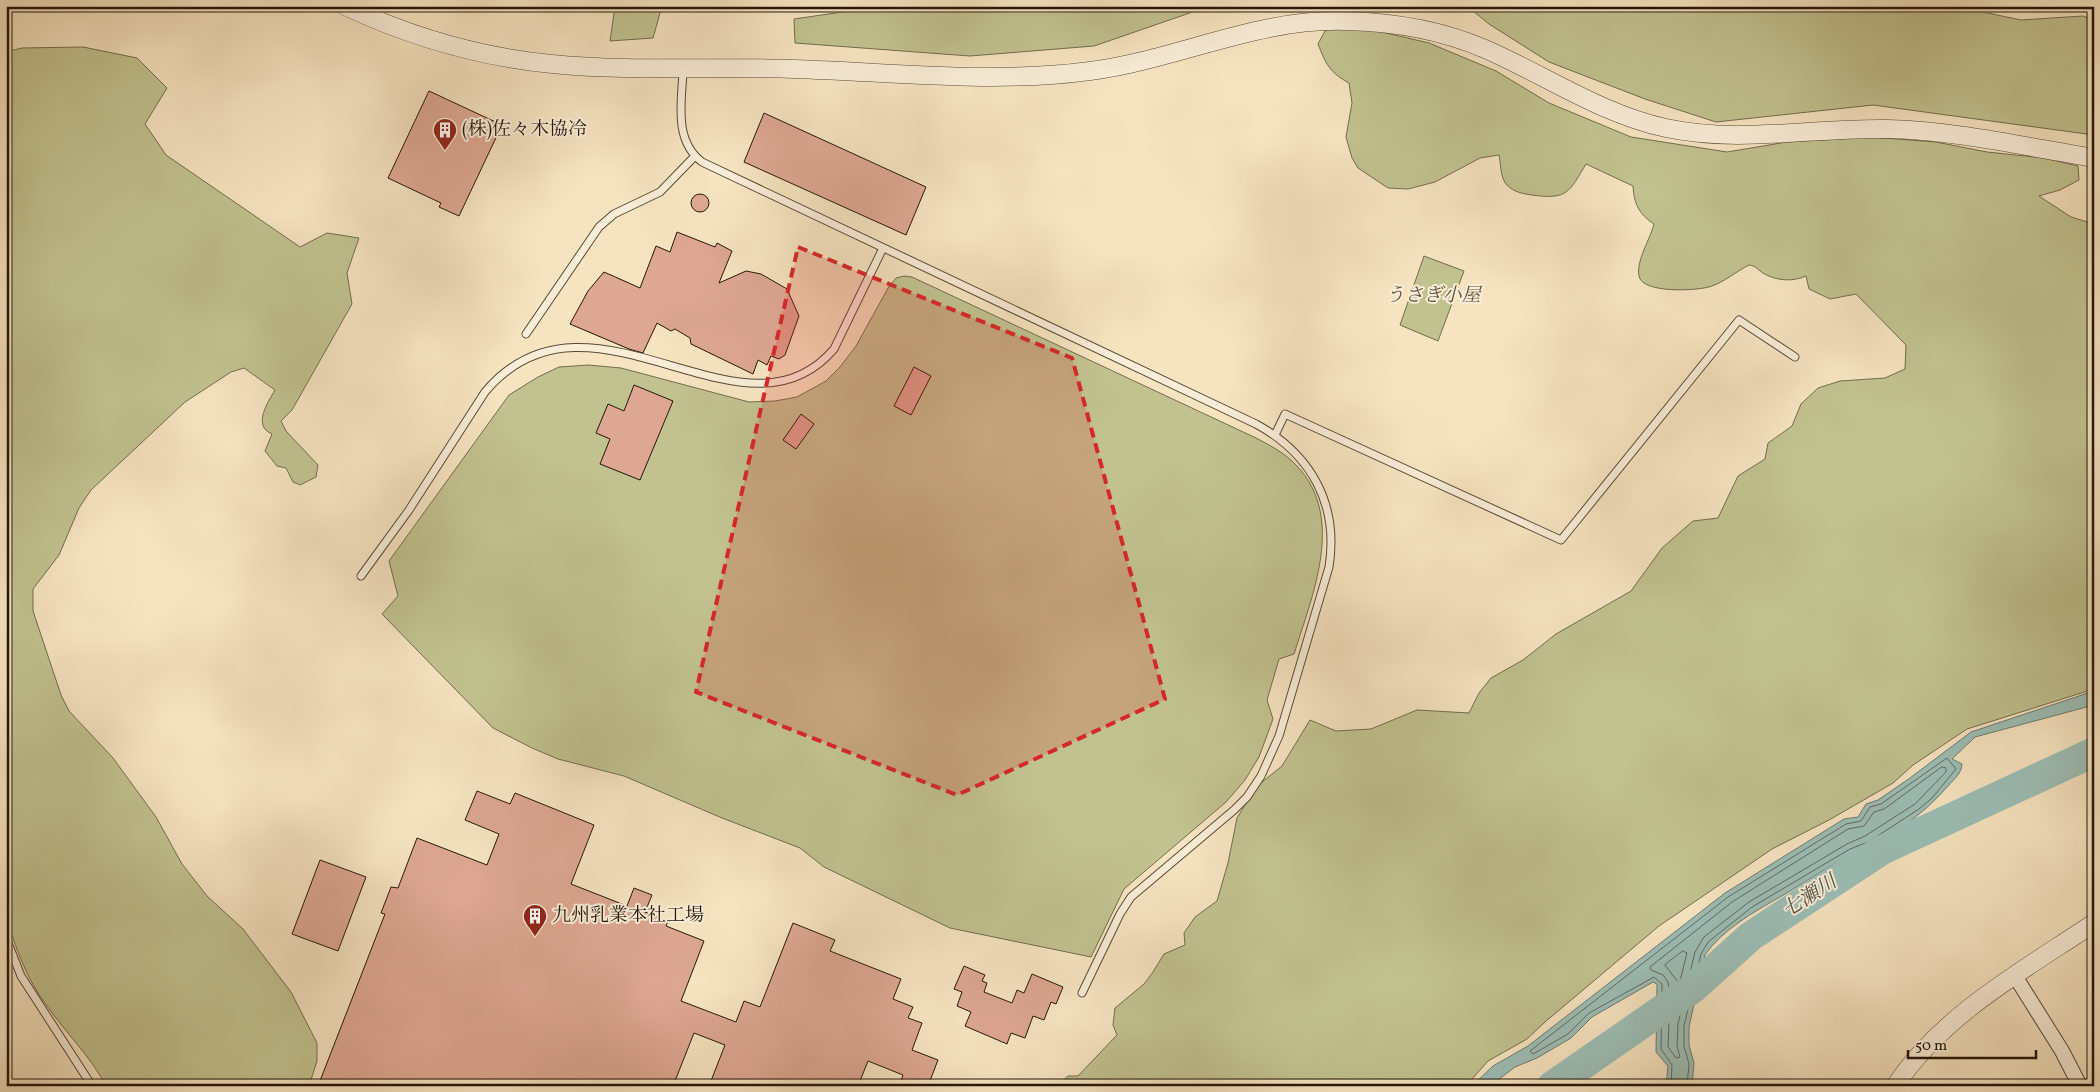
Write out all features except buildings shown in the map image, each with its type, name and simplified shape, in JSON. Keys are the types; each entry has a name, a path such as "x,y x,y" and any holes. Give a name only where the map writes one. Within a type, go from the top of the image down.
{"street":[{"path":"345,6 386,25 428,40 496,56 555,64 792,69 986,76 1050,75 1122,66 1256,31 1323,21 1363,21 1404,26 1464,41 1616,113 1670,129 1740,136 1891,129 1930,132 2094,158"},
{"path":"1895,1086 1924,1049 1941,1033 2015,976 2094,923"},
{"path":"2015,976 2062,1050 2080,1086"}],"lane":[{"path":"683,68 682,123 687,146 695,156 719,171 1256,424 1276,435 1304,460 1318,486 1331,527 1332,548 1329,567 1279,736 1261,776 1247,796 1131,897 1120,914 1082,993"},
{"path":"526,334 603,222 614,214 660,192 695,156"},
{"path":"361,576 409,510 485,392 495,381 514,367 542,352 559,348 588,347 624,352 744,383 767,383 791,378 819,364 834,348 883,248"},
{"path":"1276,435 1285,414 1561,540 1739,320 1795,357"},
{"path":"6,938 21,976 92,1086"}],"highlighted area":[{"path":"798,247 1072,358 1165,699 957,795 696,692"}],"green space":[{"path":"615,6 662,6 653,38 610,41"},
{"path":"862,6 1210,6 1094,46 970,56 795,43 794,19 863,9"},
{"path":"1467,6 1954,6 2021,20 2083,16 2094,20 2094,135 1873,105 1716,122 1645,99 1549,62 1489,24"},
{"path":"1343,23 1429,43 1496,71 1549,103 1631,137 1727,152 1787,142 1870,137 1936,142 1987,152 2044,158 2078,166 2079,180 2060,190 2039,196 2071,217 2094,224 2094,689 1967,729 1913,765 1893,783 1829,820 1772,849 1659,926 1527,1039 1488,1061 1466,1086 1057,1086 1068,1076 1078,1076 1117,1035 1113,1025 1115,1008 1144,984 1164,954 1185,945 1184,933 1195,917 1217,901 1228,863 1237,818 1256,787 1282,766 1310,720 1336,731 1371,729 1417,710 1469,713 1479,693 1491,678 1523,660 1556,634 1631,591 1662,548 1693,521 1718,518 1738,476 1765,459 1768,443 1792,426 1801,404 1818,388 1840,381 1885,378 1905,369 1906,345 1856,294 1830,299 1809,289 1806,276 1796,279 1779,279 1768,276 1749,265 1721,282 1705,288 1672,290 1650,286 1642,282 1639,276 1641,257 1654,224 1638,208 1633,186 1586,164 1566,192 1553,196 1526,194 1509,187 1503,179 1499,155 1480,158 1435,182 1408,189 1388,188 1358,168 1352,158 1346,137 1352,103 1349,83 1329,67 1318,44 1325,31"},
{"path":"83,47 137,58 167,88 145,124 166,155 300,247 327,233 359,238 347,273 352,304 292,410 281,421 286,431 318,465 316,477 300,485 293,482 286,468 277,466 265,451 272,434 266,430 262,420 275,390 244,368 231,372 185,402 91,490 79,508 59,555 33,589 33,611 61,695 69,711 113,758 156,817 182,864 207,896 243,929 291,992 317,1043 317,1061 309,1086 106,1086 86,1055 54,1016 33,985 18,952 6,916 6,52 22,48"},
{"name":"うさぎ小屋","path":"1424,256 1464,271 1438,341 1400,325"},
{"path":"912,277 1267,444 1297,466 1312,487 1320,509 1322,533 1321,558 1316,583 1294,654 1279,659 1267,700 1273,719 1259,757 1245,780 1226,802 1124,889 1091,957 950,928 824,867 800,848 722,818 624,776 558,759 532,748 493,728 382,614 398,596 389,561 509,395 538,377 559,367 588,365 621,368 749,402 775,401 797,397 826,381 840,367 856,346 888,288 896,278"}],"water":[{"path":"2094,691 2094,705 1975,737 1952,759 1962,764 1957,776 1916,817 1760,909 1721,937 1705,955 1689,1027 1689,1045 1694,1063 1692,1086 1666,1086 1668,1066 1656,1052 1657,984 1653,982 1592,1017 1571,1038 1537,1058 1515,1067 1490,1086 1472,1086 1493,1066 1528,1046 1725,893 1844,819 1858,817 1866,804 1878,800 1971,732"}],"waterway":[{"name":"七瀬川","path":"1552,1086 1692,989 1751,936 1882,850 2094,752"}],"place":[{"name":"(株)佐々木協冷","path":"445,151"},
{"name":"九州乳業本社工場","path":"535,937"}]}
